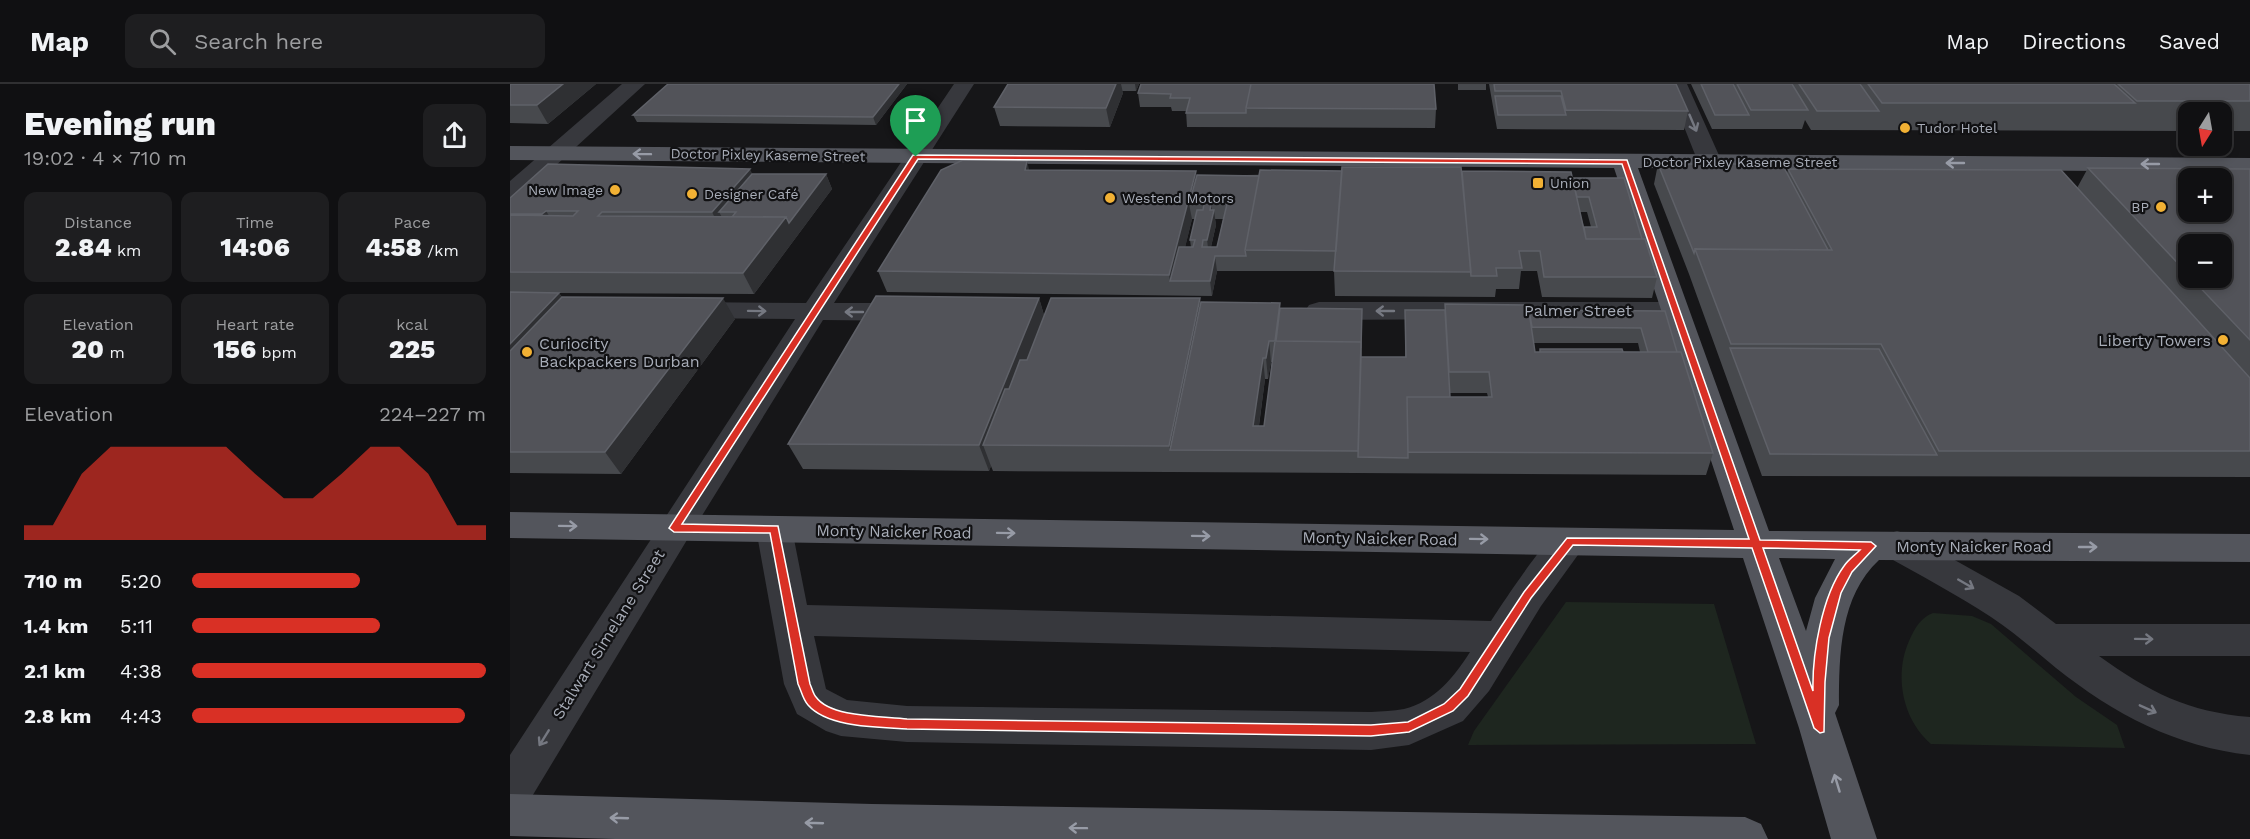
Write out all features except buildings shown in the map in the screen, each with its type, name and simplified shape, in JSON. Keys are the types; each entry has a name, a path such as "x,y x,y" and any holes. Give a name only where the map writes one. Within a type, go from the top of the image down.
{"main road":[{"name":"Doctor Pixley Kaseme Street","path":"510,153 2250,165"},
{"path":"1624,162 1820,728 1854,839"},
{"name":"Monty Naicker Road","path":"510,525 1884,546 2250,548"},
{"path":"1820,728 1819,682 1823,638 1835,593 1848,569 1884,546"},
{"path":"510,815 895,826 1745,839"}],"street":[{"path":"510,194 635,84"},
{"name":"Stalwart Simelane Street","path":"510,794 674,528 812,312 964,84"},
{"path":"1677,84 1710,162"},
{"path":"661,309 932,312"},
{"name":"Palmer Street","path":"1291,311 1674,310"},
{"path":"774,529 804,684 812,701 842,718 918,724 1371,731 1409,727 1449,708 1474,679 1527,595 1570,541"},
{"path":"1884,546 2006,607 2094,676 2143,707 2195,728 2250,736"},
{"path":"792,620 1501,637"},
{"path":"2049,640 2250,640"}],"shaded area":[{"path":"1566,602 1714,604 1756,744 1468,745 1474,731"},
{"path":"1933,613 1972,616 1991,624 2076,697 2117,725 2125,748 1931,744 1921,734 1907,709 1902,668 1904,654 1913,632 1918,624"}],"place":[{"name":"Tudor Hotel","path":"1905,128"},
{"name":"Union","path":"1538,183"},
{"name":"New Image","path":"615,190"},
{"name":"Designer Café","path":"692,194"},
{"name":"Westend Motors","path":"1110,198"},
{"name":"BP","path":"2161,207"},
{"name":"Liberty Towers","path":"2223,340"},
{"name":"Curiocity Backpackers Durban","path":"527,352"}],"route":[{"path":"916,157 812,312 674,528 774,529 804,684 812,701 821,708 842,718 907,724 1371,731 1409,727 1449,708 1464,693 1527,595 1570,541 1756,544 1820,728 1819,682 1823,638 1835,593 1848,569 1871,546 1756,544 1624,162 916,157"}]}
